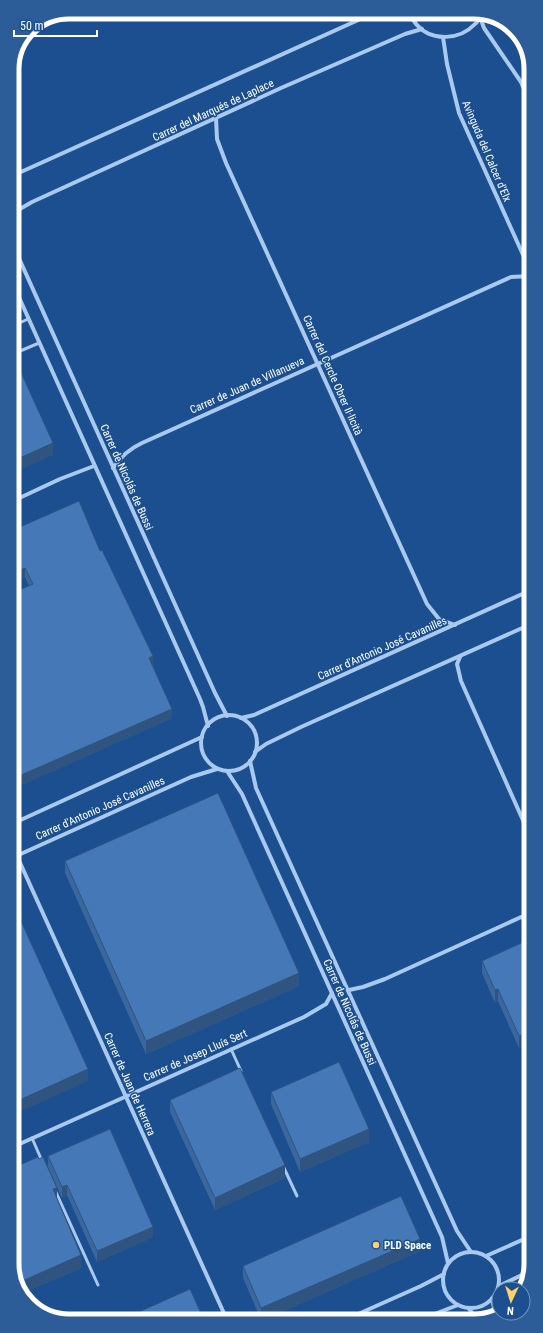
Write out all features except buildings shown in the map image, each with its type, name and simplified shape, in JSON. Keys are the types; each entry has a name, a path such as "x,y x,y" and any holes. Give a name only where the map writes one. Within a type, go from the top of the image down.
{"street":[{"name":"Carrer del Marqués de Laplace","path":"19,173 360,19"},
{"path":"412,19 417,26 428,34 443,37 460,35 476,24 479,19"},
{"path":"482,20 484,28 521,82 524,89"},
{"name":"Carrer del Marqués de Laplace","path":"19,211 39,199 216,118 405,34 422,29"},
{"name":"Avinguda del Calcer d'Elx","path":"443,37 447,64 459,113 524,257"},
{"name":"Carrer del Cercle Obrer Il·licità","path":"216,118 217,138 226,163 427,604 439,619 455,624"},
{"name":"Carrer de Nicolás de Bussi","path":"19,260 215,693 227,716"},
{"name":"Carrer de Juan de Villanueva","path":"113,468 119,459 130,449 511,276 524,276"},
{"path":"19,298 200,699 208,726"},
{"path":"19,498 60,479 94,466"},
{"name":"Carrer d'Antonio José Cavanilles","path":"241,718 254,715 524,593"},
{"path":"255,752 266,744 289,733 524,627"},
{"path":"460,657 457,664 461,681 524,823"},
{"path":"227,716 241,718 250,725 255,733 257,745 254,757 248,764 238,770 227,771 217,769 208,762 203,754 201,741 203,732 210,722 218,717 227,716"},
{"name":"Carrer d'Antonio José Cavanilles","path":"19,821 202,737"},
{"name":"Carrer de Nicolás de Bussi","path":"250,761 256,788 457,1231 471,1252"},
{"name":"Carrer d'Antonio José Cavanilles","path":"19,855 191,777 217,769"},
{"name":"Carrer de Nicolás de Bussi","path":"227,771 242,794 442,1237 448,1263"},
{"name":"Carrer de Juan de Herrera","path":"19,863 224,1314"},
{"path":"348,990 363,987 385,979 524,916"},
{"name":"Carrer de Josep Lluís Sert","path":"19,1144 304,1017 326,1004 332,993"},
{"path":"486,1256 524,1239"},
{"path":"474,1314 469,1309 458,1305 450,1299 444,1289 443,1278 448,1263 462,1253 471,1252 486,1256 493,1262 498,1271 500,1281"},
{"path":"358,1314 444,1274"},
{"path":"509,1281 523,1275"},
{"path":"469,1309 481,1307 491,1301"},
{"path":"434,1314 458,1305"}],"lane":[{"path":"19,323 28,319"},
{"path":"19,351 39,343"},
{"path":"231,1049 242,1074"},
{"path":"32,1138 45,1168"},
{"path":"281,1160 297,1196"},
{"path":"54,1189 98,1285"}],"place":[{"name":"PLD Space","path":"376,1245"}]}
